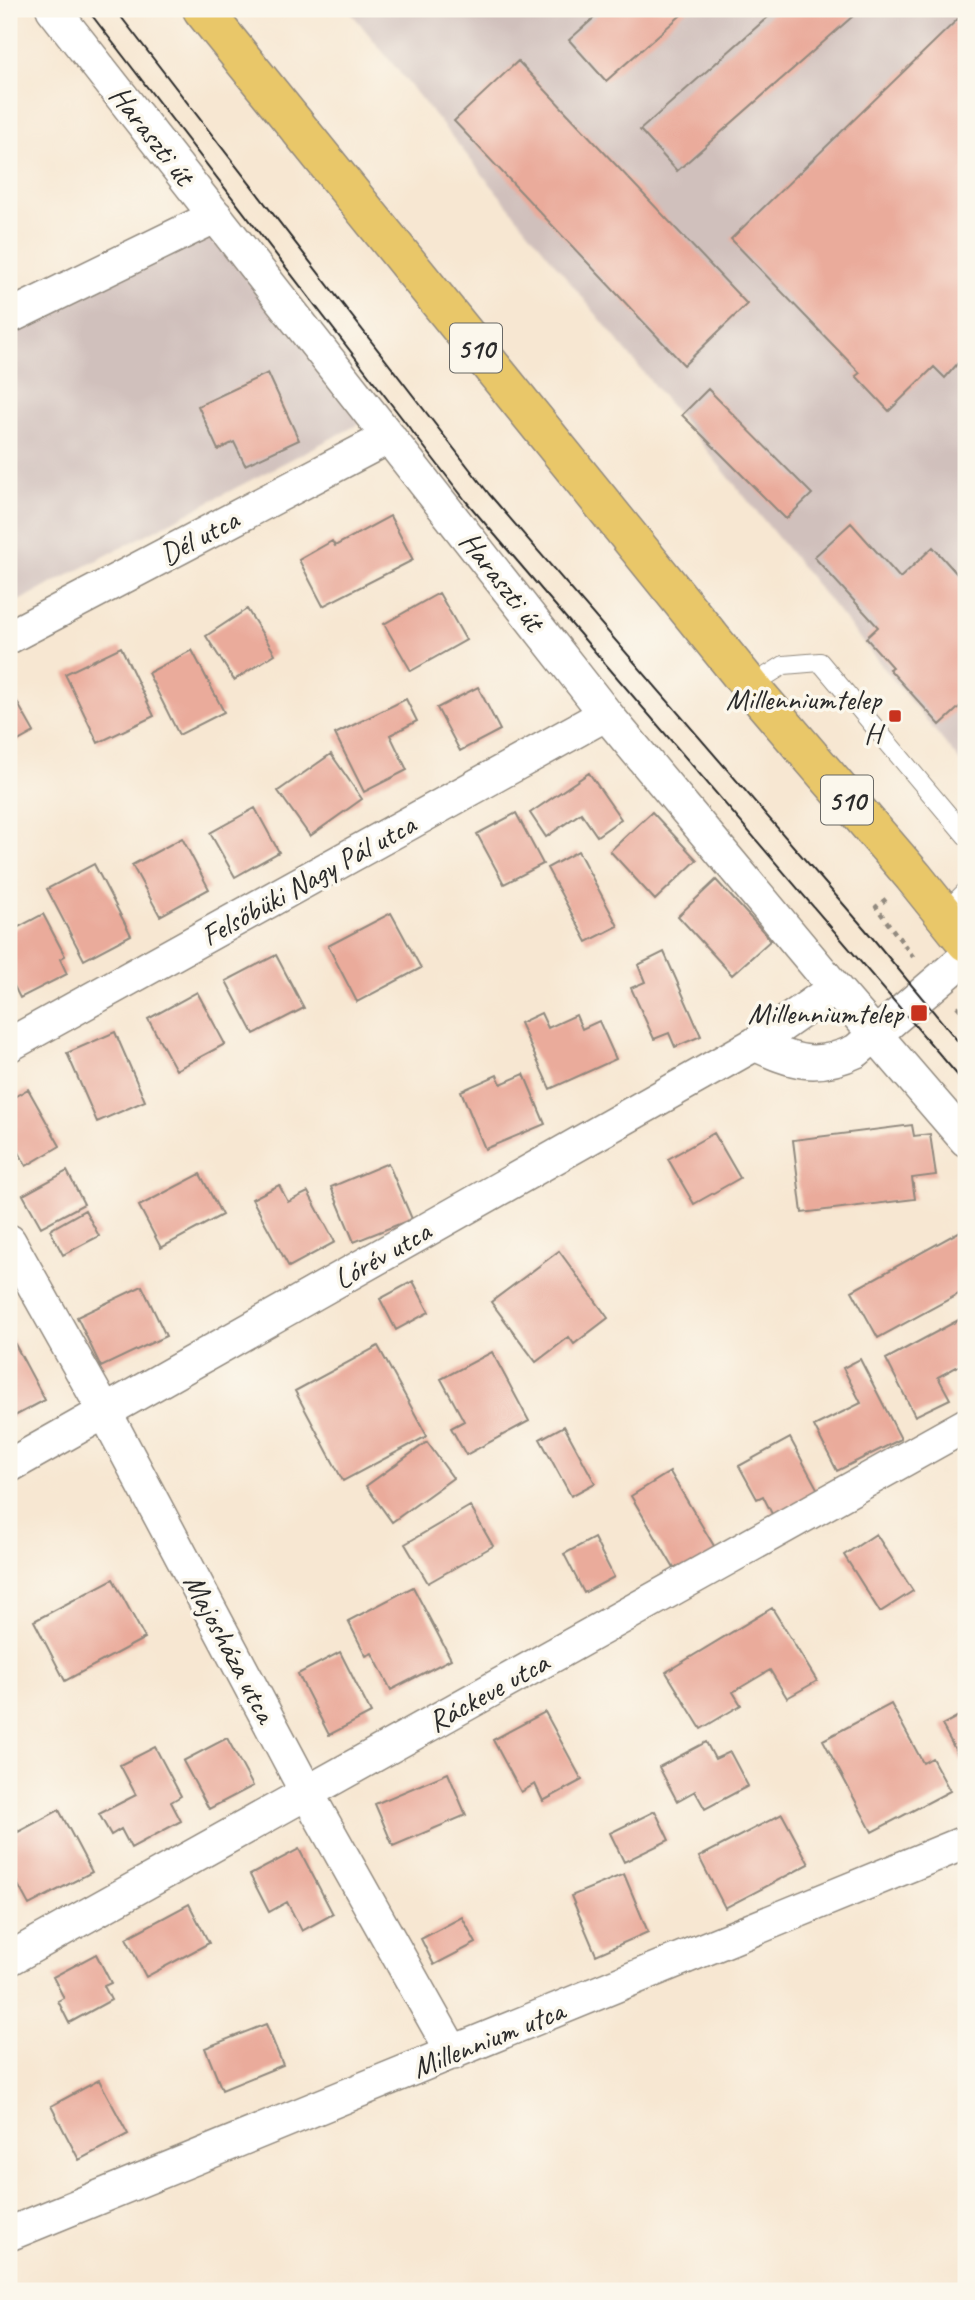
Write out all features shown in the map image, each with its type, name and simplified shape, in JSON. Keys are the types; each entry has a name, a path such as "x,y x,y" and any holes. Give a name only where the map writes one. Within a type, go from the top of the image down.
{"main road":[{"name":"510","path":"202,9 750,687 958,916"}],"street":[{"name":"Haraszti út","path":"53,9 606,714 835,989 966,1140"},
{"path":"9,317 216,216"},
{"name":"Dél utca","path":"9,637 389,437"},
{"name":"Felsőbüki Nagy Pál utca","path":"9,1045 606,714"},
{"path":"755,1044 787,1059 817,1063 839,1059 856,1051 876,1035 966,957"},
{"name":"Lórév utca","path":"9,1466 755,1044 835,989"},
{"name":"Majosháza utca","path":"9,1241 105,1412 307,1793 453,2053"},
{"name":"Ráckeve utca","path":"9,1959 966,1425"},
{"name":"Millennium utca","path":"9,2234 966,1842"}],"lane":[{"path":"750,687 784,666 820,662 966,836"}],"shaded area":[{"path":"348,9 966,9 966,769"},
{"path":"216,216 380,413 9,606 9,317"}],"building":[{"path":"604,9 688,9 606,81 569,40"},
{"path":"777,9 861,9 677,171 640,130"},
{"path":"966,11 966,354 945,378 934,367 889,411 856,376 860,373 731,239"},
{"path":"518,61 747,304 684,365 454,121"},
{"path":"268,373 299,440 245,465 234,442 218,450 198,406"},
{"path":"708,389 812,494 786,519 682,415"},
{"path":"390,516 413,560 323,606 299,560 332,541 335,546"},
{"path":"851,523 900,578 933,547 966,584 966,701 940,725 889,669 892,667 866,638 878,627 814,557"},
{"path":"439,593 466,640 411,671 384,624"},
{"path":"247,609 275,654 234,680 206,636"},
{"path":"121,647 154,716 98,743 65,674"},
{"path":"192,650 224,712 179,735 148,673"},
{"path":"478,687 500,730 460,751 437,708"},
{"path":"13,695 34,732 9,746 9,698"},
{"path":"406,699 417,721 390,735 407,770 364,792 335,734"},
{"path":"331,754 362,799 310,836 278,791"},
{"path":"589,773 621,819 597,836 581,813 546,837 530,813"},
{"path":"255,808 279,852 235,877 210,833"},
{"path":"652,812 697,860 655,900 610,851"},
{"path":"516,813 543,864 504,884 477,834"},
{"path":"182,838 209,889 160,916 132,865"},
{"path":"578,851 618,926 587,942 547,868"},
{"path":"94,864 131,935 84,960 47,889"},
{"path":"716,880 771,940 732,975 678,916"},
{"path":"391,913 421,968 357,1002 328,946"},
{"path":"43,914 65,956 60,959 67,974 20,998 9,976 9,932"},
{"path":"664,952 701,1036 675,1047 669,1033 654,1039 631,988 645,982 638,965"},
{"path":"276,955 304,1008 254,1034 226,981"},
{"path":"197,992 225,1044 176,1070 148,1019"},
{"path":"541,1013 548,1028 576,1015 582,1029 599,1021 616,1059 550,1089 520,1023"},
{"path":"115,1032 145,1101 97,1122 67,1053"},
{"path":"524,1074 545,1124 485,1149 461,1091 497,1075 501,1084"},
{"path":"28,1089 60,1146 26,1166 19,1152 9,1157 9,1100"},
{"path":"912,1125 914,1136 930,1134 936,1175 912,1178 915,1199 802,1213 793,1140"},
{"path":"714,1133 740,1178 694,1204 668,1159"},
{"path":"388,1163 412,1219 354,1242 331,1187"},
{"path":"67,1171 84,1204 41,1227 23,1195"},
{"path":"200,1174 222,1215 161,1248 139,1206"},
{"path":"279,1185 288,1202 308,1192 335,1242 289,1267 252,1199"},
{"path":"85,1210 99,1236 63,1255 50,1230"},
{"path":"966,1228 966,1290 878,1338 852,1291"},
{"path":"559,1251 608,1318 574,1344 569,1337 536,1362 491,1302"},
{"path":"413,1281 429,1312 396,1330 380,1299"},
{"path":"142,1286 166,1336 101,1367 77,1317"},
{"path":"966,1316 966,1362 938,1377 950,1399 915,1416 886,1359"},
{"path":"9,1333 45,1400 9,1419"},
{"path":"378,1346 427,1436 343,1481 295,1391"},
{"path":"492,1352 529,1421 466,1455 451,1428 464,1421 441,1379"},
{"path":"860,1359 901,1439 837,1471 814,1426 861,1403 843,1368"},
{"path":"564,1426 595,1483 571,1496 540,1439"},
{"path":"790,1438 819,1492 773,1516 763,1496 757,1499 739,1466"},
{"path":"427,1442 453,1478 392,1522 366,1486"},
{"path":"670,1472 720,1556 681,1580 631,1496"},
{"path":"470,1506 493,1546 428,1583 405,1544"},
{"path":"876,1534 913,1591 880,1612 844,1555"},
{"path":"594,1538 614,1577 584,1593 564,1554"},
{"path":"113,1579 145,1638 65,1681 34,1621"},
{"path":"413,1587 451,1659 391,1690 372,1653 366,1656 348,1621"},
{"path":"772,1608 817,1681 787,1698 770,1670 733,1692 741,1705 701,1729 666,1672"},
{"path":"340,1652 371,1713 329,1735 298,1674"},
{"path":"891,1704 923,1763 932,1758 950,1791 872,1832 823,1740"},
{"path":"545,1712 582,1780 543,1801 535,1784 521,1792 493,1740"},
{"path":"966,1712 966,1770 942,1725"},
{"path":"227,1738 253,1786 209,1809 183,1761"},
{"path":"706,1742 715,1759 730,1752 748,1786 705,1809 695,1791 677,1801 659,1767"},
{"path":"155,1747 181,1796 171,1802 181,1821 131,1848 121,1829 111,1835 99,1814 136,1795 120,1765"},
{"path":"448,1773 466,1815 393,1846 375,1804"},
{"path":"59,1810 92,1872 29,1905 16,1881 9,1884 9,1813 18,1832"},
{"path":"655,1811 669,1840 624,1862 610,1833"},
{"path":"782,1814 809,1864 725,1908 699,1857"},
{"path":"299,1849 333,1914 302,1931 287,1902 269,1912 250,1875"},
{"path":"624,1874 648,1932 596,1955 571,1896"},
{"path":"189,1904 209,1943 146,1977 126,1938"},
{"path":"462,1917 476,1943 434,1965 421,1939"},
{"path":"96,1954 111,1983 104,1986 111,2000 69,2023 58,2001 64,1998 53,1977"},
{"path":"266,2024 283,2065 222,2090 205,2048"},
{"path":"99,2080 128,2134 79,2160 51,2106"}],"tram line":[{"path":"87,9 465,500 966,1085"},
{"path":"115,9 489,494 870,935 966,1051"}],"place":[{"name":"Millenniumtelep H","path":"895,716"},
{"name":"Millenniumtelep","path":"919,1013"}]}
